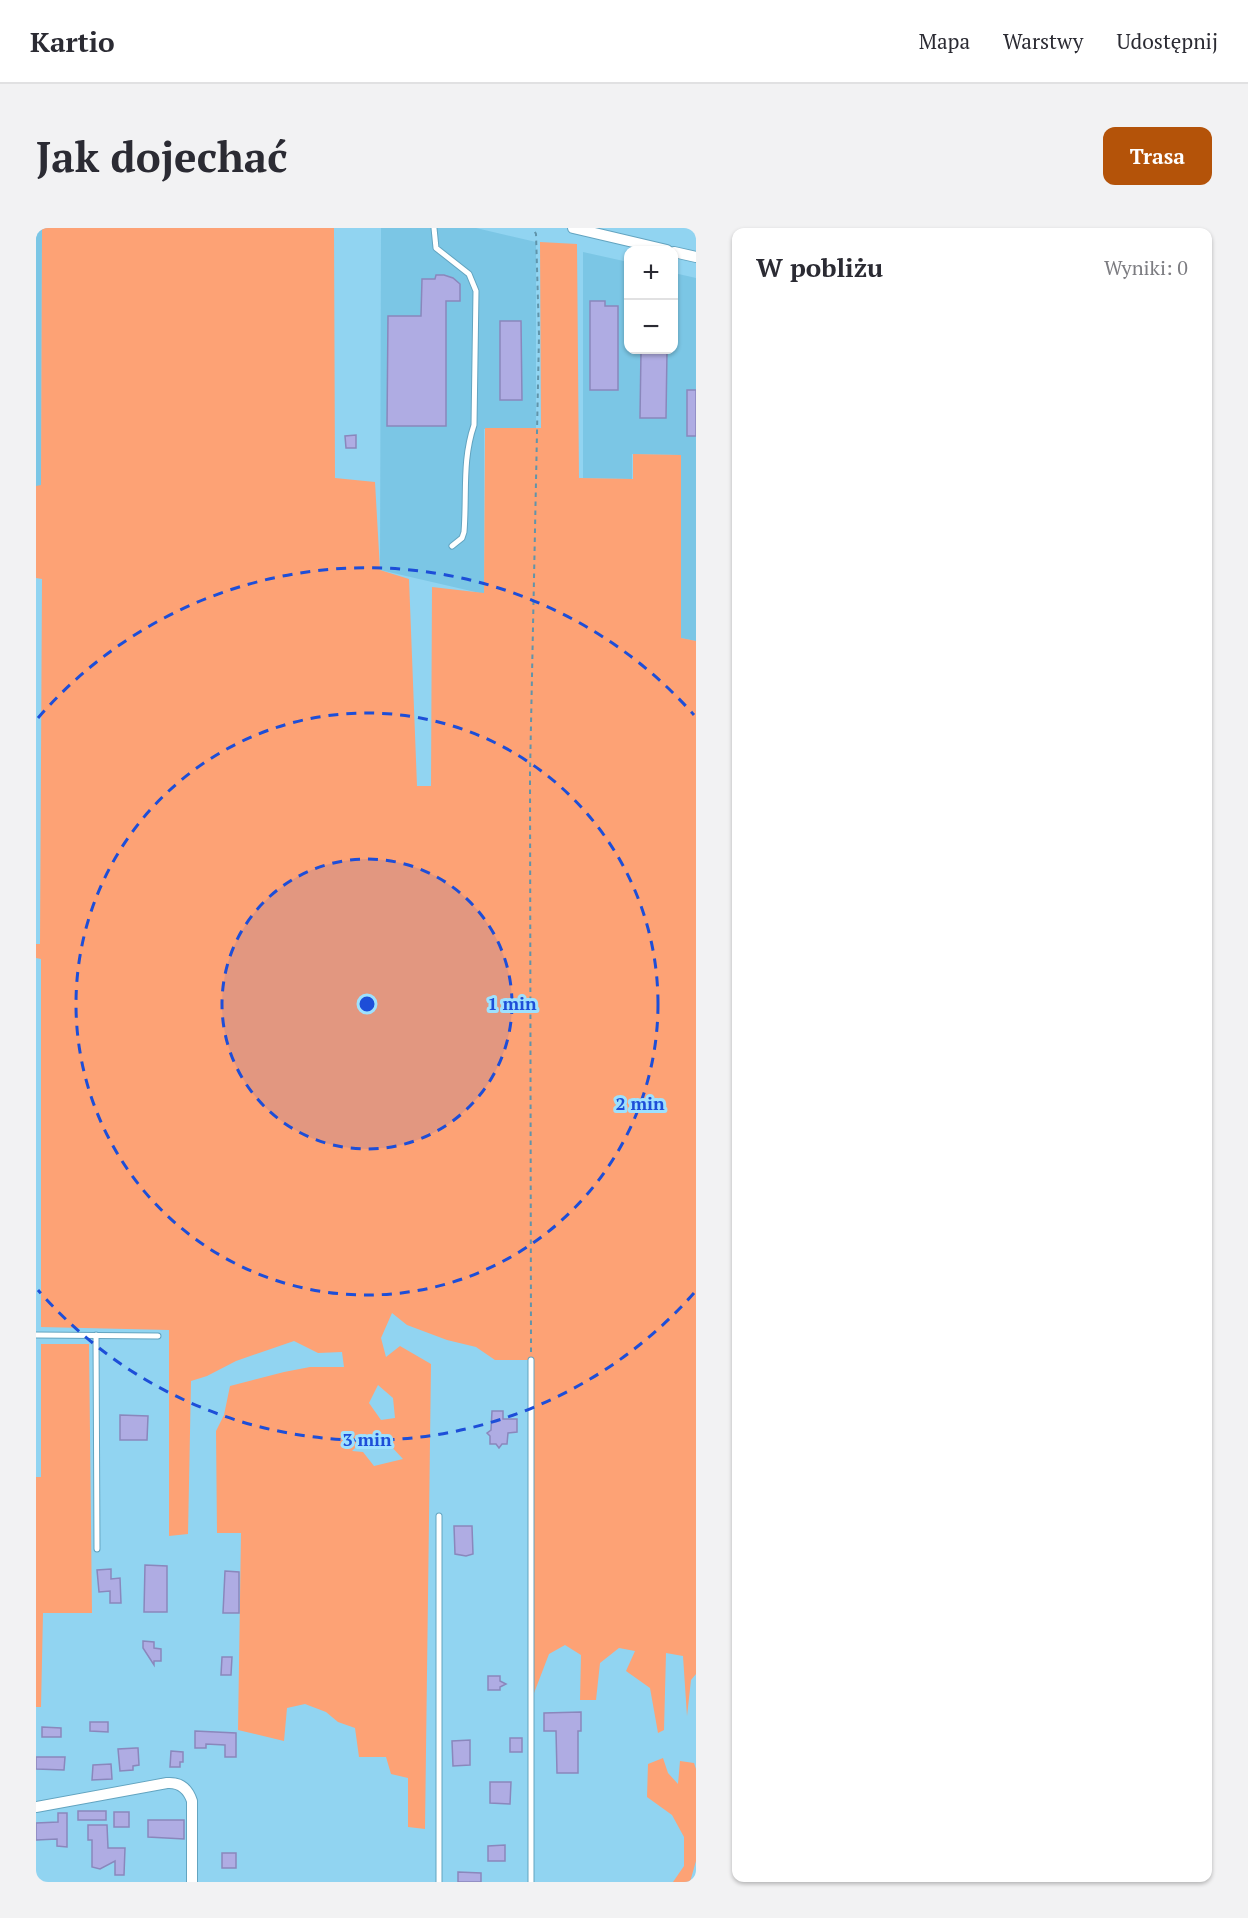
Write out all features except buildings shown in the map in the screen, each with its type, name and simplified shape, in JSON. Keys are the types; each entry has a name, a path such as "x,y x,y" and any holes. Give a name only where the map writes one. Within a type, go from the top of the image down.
{"street":[{"path":"573,228 650,246"},
{"path":"678,253 696,257"},
{"path":"36,1807 167,1783 178,1784 188,1791 192,1801 192,1882"}],"lane":[{"path":"434,228 436,248 469,274 476,291 474,424 467,445 464,532 462,538 452,546"},
{"path":"36,1335 158,1336"},
{"path":"96,1335 97,1549"},
{"path":"531,1360 531,1882"},
{"path":"439,1882 440,1516"}],"path":[{"path":"531,1360 530,773 539,335 536,234 533,228"}],"shaded area":[{"path":"36,228 42,228 41,486 36,486"},
{"path":"42,228 334,228 335,478 375,482 380,570 409,579 417,786 431,786 432,587 484,593 485,428 541,428 540,242 577,244 579,478 633,479 633,454 681,455 681,638 696,641 696,1674 691,1680 687,1716 683,1656 666,1653 664,1730 658,1733 650,1688 626,1671 635,1651 619,1648 600,1663 596,1700 580,1700 581,1655 565,1645 549,1654 531,1701 531,1360 495,1360 476,1347 447,1340 407,1325 392,1313 381,1338 386,1357 400,1346 431,1364 425,1829 408,1827 408,1778 391,1774 386,1757 359,1757 355,1728 338,1722 326,1712 305,1704 287,1708 284,1741 238,1730 241,1533 217,1533 216,1431 224,1415 230,1386 310,1367 344,1367 342,1352 318,1353 294,1341 236,1361 207,1376 191,1381 188,1534 169,1536 169,1330 41,1327 41,959 36,958 36,944 40,944 42,579 36,578 36,486 41,485","holes":["378,1385 393,1398 395,1418 381,1420 369,1403","365,1438 389,1444 403,1459 374,1466 363,1452 352,1451"]},
{"path":"381,228 476,228 536,242 536,428 484,429 484,594 380,570"},
{"path":"583,252 624,261 624,354 678,354 678,274 696,278 696,641 681,638 681,455 632,454 632,479 583,478"},
{"path":"41,1344 89,1344 92,1613 43,1613 41,1707 36,1707 36,1477 41,1477"},
{"path":"663,1758 668,1773 678,1784 680,1761 694,1763 696,1769 696,1861 690,1882 673,1882 684,1866 684,1837 672,1815 647,1797 648,1764"}]}
